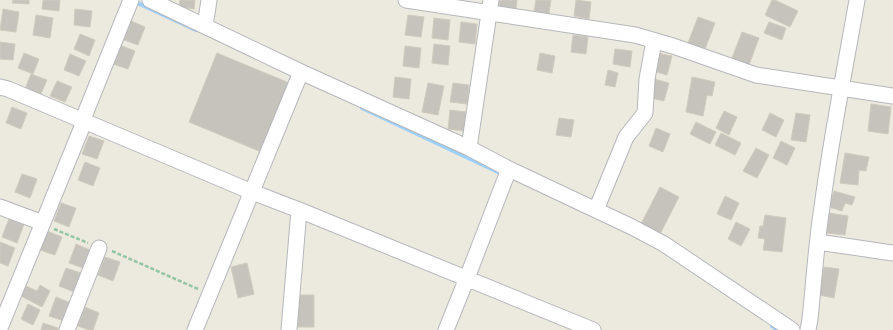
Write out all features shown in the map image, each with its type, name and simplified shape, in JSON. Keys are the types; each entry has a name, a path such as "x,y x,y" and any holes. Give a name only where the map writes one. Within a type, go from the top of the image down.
{"street":[{"path":"0,328 84,122 85,114 131,0"},
{"path":"150,0 301,72 469,148 508,169 664,244 792,330"},
{"path":"205,26 209,0"},
{"path":"406,0 490,6 635,35 756,75 893,96"},
{"path":"808,330 821,209 857,0"},
{"path":"469,148 490,6"},
{"path":"596,210 626,137 645,113 647,78 654,41"},
{"path":"195,330 301,72"},
{"path":"0,87 8,89 252,192 593,330"},
{"path":"446,330 508,169"},
{"path":"0,207 43,224"},
{"path":"289,330 299,210"},
{"path":"818,242 893,253"},
{"path":"67,330 99,248"}],"path":[{"path":"43,224 99,248 113,251 210,294"}],"building":[{"path":"13,0 29,0 29,4 12,3"},
{"path":"43,0 60,0 59,11 42,9"},
{"path":"180,0 195,0 194,9 179,7"},
{"path":"500,0 517,0 516,10 499,7"},
{"path":"536,0 551,0 549,14 534,12"},
{"path":"576,0 591,2 589,19 574,16"},
{"path":"772,0 798,11 790,27 765,15"},
{"path":"3,9 19,12 16,32 0,30"},
{"path":"75,9 92,11 90,27 74,25"},
{"path":"36,15 53,18 50,38 33,35"},
{"path":"408,15 424,17 421,37 405,35"},
{"path":"698,17 715,23 705,49 688,43"},
{"path":"434,18 450,20 448,40 432,38"},
{"path":"131,21 145,27 138,45 124,40"},
{"path":"461,22 477,24 475,44 459,42"},
{"path":"769,22 786,28 782,40 764,33"},
{"path":"742,32 759,38 749,65 732,58"},
{"path":"80,34 95,40 89,56 74,49"},
{"path":"573,35 588,37 586,54 571,52"},
{"path":"0,42 15,44 13,60 0,59"},
{"path":"434,44 450,46 448,65 432,63"},
{"path":"120,45 135,51 128,69 113,64"},
{"path":"405,46 421,48 419,68 403,66"},
{"path":"615,49 632,51 630,67 613,64"},
{"path":"24,53 39,59 33,74 18,68"},
{"path":"217,53 294,85 266,154 189,122"},
{"path":"540,53 555,56 552,73 537,70"},
{"path":"657,53 672,56 667,75 653,71"},
{"path":"70,54 86,61 79,76 64,70"},
{"path":"608,70 618,73 615,87 605,85"},
{"path":"31,74 47,80 40,96 25,89"},
{"path":"395,77 411,79 409,99 393,97"},
{"path":"692,77 715,82 712,96 707,95 703,116 686,112"},
{"path":"654,79 669,83 664,101 650,98"},
{"path":"57,81 72,87 65,102 50,96"},
{"path":"428,83 444,86 438,115 422,112"},
{"path":"453,83 469,85 467,104 450,102"},
{"path":"871,104 891,107 888,134 868,131"},
{"path":"12,107 27,113 21,129 6,123"},
{"path":"450,110 466,112 464,131 448,129"},
{"path":"724,111 737,117 729,135 716,128"},
{"path":"770,113 784,120 776,137 762,130"},
{"path":"796,113 810,115 806,142 791,140"},
{"path":"559,118 574,120 571,137 556,135"},
{"path":"696,122 716,132 710,144 690,134"},
{"path":"656,128 670,134 663,152 649,146"},
{"path":"721,133 741,143 735,155 715,145"},
{"path":"89,136 104,141 97,159 82,154"},
{"path":"781,141 795,148 787,165 773,158"},
{"path":"756,148 769,155 757,178 743,171"},
{"path":"845,153 869,157 866,171 859,170 858,185 840,183"},
{"path":"85,162 100,168 93,186 78,180"},
{"path":"22,174 37,179 30,198 15,192"},
{"path":"660,187 679,197 660,234 641,224"},
{"path":"834,191 855,197 852,205 845,203 842,211 829,207"},
{"path":"725,196 739,203 731,220 717,214"},
{"path":"61,203 76,208 69,227 54,221"},
{"path":"829,213 848,216 845,235 826,233"},
{"path":"765,215 786,218 782,252 763,250 765,239 758,238 760,226 763,226"},
{"path":"9,219 24,224 17,243 2,237"},
{"path":"736,222 750,229 741,246 728,239"},
{"path":"47,231 62,237 55,255 40,250"},
{"path":"0,242 15,248 8,266 0,263"},
{"path":"76,244 90,250 83,268 69,263"},
{"path":"105,257 120,262 113,281 98,275"},
{"path":"247,263 254,294 238,298 231,267"},
{"path":"824,267 839,269 834,298 819,295"},
{"path":"66,268 81,273 74,292 59,286"},
{"path":"40,285 50,291 42,307 21,296 26,286 37,291"},
{"path":"298,295 314,295 314,327 298,327"},
{"path":"56,297 71,303 64,321 49,316"},
{"path":"28,304 40,310 33,325 21,319"},
{"path":"85,307 99,313 93,330 78,326"},
{"path":"43,323 58,328 58,330 41,330"}],"waterway":[{"path":"133,1 196,30"},
{"path":"362,108 500,173"},
{"path":"772,326 778,330"}]}
